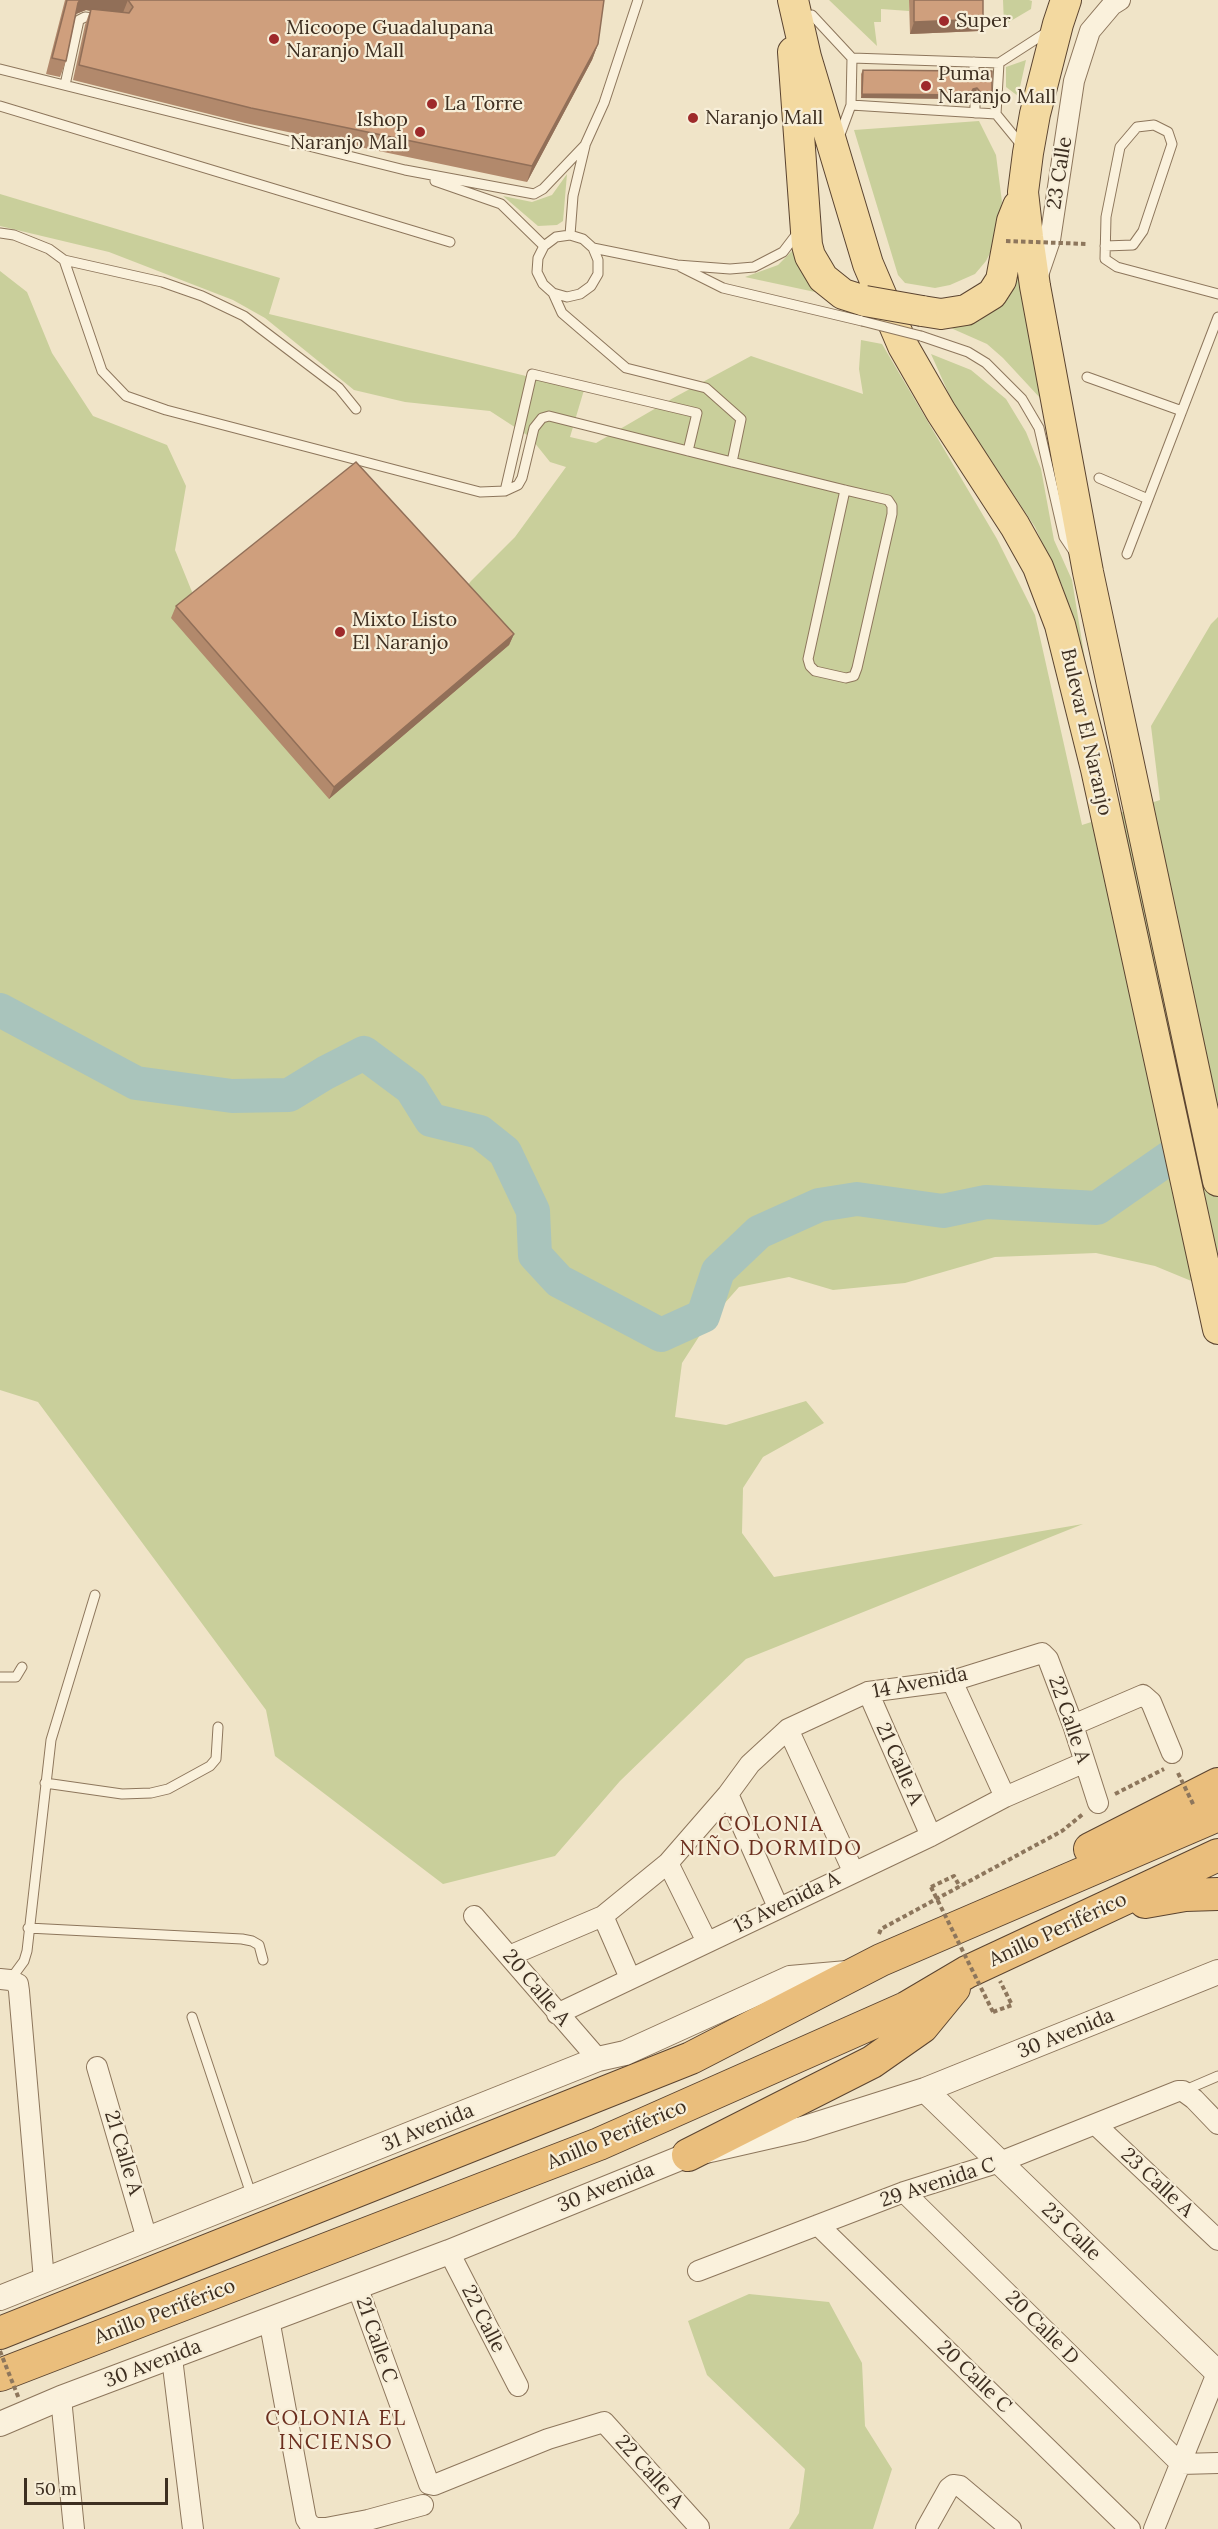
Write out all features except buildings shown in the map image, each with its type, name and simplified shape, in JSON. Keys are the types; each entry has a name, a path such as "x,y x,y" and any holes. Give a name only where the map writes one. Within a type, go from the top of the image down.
{"highway":[{"path":"956,1928 1027,1881 1218,1784"},
{"name":"Anillo Periférico","path":"0,2332 691,2058 858,1972 1206,1811"},
{"name":"Anillo Periférico","path":"9,2387 599,2144 906,2008 967,1972 1218,1855"},
{"path":"1103,1909 1185,1895 1218,1894"},
{"path":"688,2155 872,2062 922,2027 967,1972"}],"main road":[{"name":"Bulevar El Naranjo","path":"802,4 823,69 846,118 843,177"},
{"name":"Bulevar El Naranjo","path":"802,4 806,57 868,264 903,346 941,412 1015,526 1045,584 1060,625 1096,769 1218,1329"},
{"path":"802,4 804,224 810,256 823,278 863,311 922,324 942,314 966,310 992,294 1001,280 1012,221 1023,192"},
{"name":"Bulevar El Naranjo","path":"1062,12 1035,114 1023,192 1035,286 1088,572 1218,1181"}],"street":[{"name":"23 Calle","path":"1035,286 1050,240 1074,81 1090,31 1120,0"},
{"name":"22 Calle A","path":"1027,1656 1042,1653 1048,1659 1073,1725 1083,1763 1098,1803"},
{"name":"14 Avenida","path":"509,1956 603,1916 668,1863 728,1794 750,1764 788,1730 868,1692 952,1681 1027,1656"},
{"path":"952,1681 1005,1797"},
{"name":"21 Calle A","path":"868,1692 931,1836"},
{"path":"1073,1725 1137,1696 1147,1696 1174,1765"},
{"path":"788,1730 853,1871"},
{"name":"13 Avenida A","path":"557,2014 853,1871 931,1836 1005,1797 1083,1763"},
{"path":"728,1794 778,1907"},
{"path":"668,1863 707,1942"},
{"name":"20 Calle A","path":"474,1916 598,2059"},
{"path":"603,1916 630,1978"},
{"name":"31 Avenida","path":"0,2298 598,2059 625,2053 790,1978 858,1972"},
{"name":"30 Avenida","path":"0,2424 61,2398 449,2252 688,2155 802,2129 925,2090 1218,1972"},
{"path":"5,1979 18,1984 19,1991 44,2280"},
{"name":"21 Calle A","path":"97,2067 147,2239"},
{"name":"23 Calle","path":"925,2090 1217,2373"},
{"path":"1180,2091 1194,2098 1218,2124"},
{"name":"29 Avenida C","path":"698,2271 904,2192 1000,2162 1180,2091"},
{"name":"23 Calle A","path":"1096,2125 1218,2240"},
{"name":"20 Calle D","path":"904,2192 1181,2464"},
{"name":"20 Calle C","path":"818,2225 1130,2529"},
{"name":"22 Calle","path":"449,2252 518,2386"},
{"name":"21 Calle C","path":"357,2286 426,2480 434,2485 548,2439 597,2423"},
{"path":"269,2319 306,2519 316,2528 369,2525 423,2505"},
{"path":"172,2358 193,2529"},
{"path":"1154,2529 1217,2373"},
{"path":"61,2398 74,2529"},
{"name":"22 Calle A","path":"597,2423 604,2422 609,2426 699,2527"},
{"path":"1181,2464 1218,2463"},
{"path":"926,2529 949,2488 953,2485 960,2486 1011,2529"}],"lane":[{"path":"570,235 573,196 585,145 604,103 638,0"},
{"path":"802,4 852,58 999,63 1062,12"},
{"path":"65,85 79,20 85,17 112,21"},
{"path":"852,58 846,118 996,114"},
{"path":"974,62 974,75"},
{"path":"999,63 996,114 1028,153"},
{"path":"0,69 405,170 534,194 543,189 585,145"},
{"path":"975,99 975,114"},
{"path":"0,106 450,242"},
{"path":"1105,246 1133,245 1143,231 1172,144 1168,132 1154,125 1137,127 1120,147 1106,217 1105,246 1105,259 1117,267 1218,294"},
{"path":"405,170 501,204 544,246"},
{"path":"593,248 677,265 730,269 754,267 783,252 804,224"},
{"path":"0,233 49,249 64,260 162,282 202,296 244,316 339,388 356,409"},
{"path":"553,293 567,297 580,294 591,286 598,274 598,260 593,248 583,239 570,235 556,237 544,246 538,258 537,272 543,284 553,293 562,313 626,368 706,388 741,419 732,462"},
{"path":"64,260 102,371 126,396 166,410 480,492 505,491 518,485 522,478 534,428 542,418 549,416 888,500 892,506 892,514 857,668 854,676 846,678 815,670 810,666 808,659 845,490"},
{"path":"677,265 723,288 863,311"},
{"path":"1127,554 1218,317"},
{"path":"922,324 986,363 1023,399 1038,428 1064,537 1088,572"},
{"path":"505,491 532,374 697,413 688,451"},
{"path":"1088,377 1182,411"},
{"path":"1099,478 1148,499"},
{"path":"5,1979 24,1961 51,1740 95,1595"},
{"path":"0,1677 16,1677 22,1667"},
{"path":"45,1783 122,1794 151,1794 168,1789 210,1766 216,1759 218,1726"},
{"path":"28,1928 252,1941 259,1946 263,1960"},
{"path":"192,2017 252,2198"},
{"path":"1180,2091 1218,2076"}],"path":[{"path":"1006,241 1088,244"},
{"path":"877,1937 881,1929 1062,1831 1098,1803 1174,1765 1206,1811"},
{"path":"960,1887 954,1876 931,1887 993,2012 1012,2005"},
{"path":"0,2351 9,2387"}],"green space":[{"path":"829,0 909,0 909,11 881,9 881,22 874,22 877,46"},
{"path":"1003,0 1029,0 1032,1 1031,9 1004,25"},
{"path":"1026,60 1018,96 1006,87 1006,67"},
{"path":"979,121 996,155 1002,202 992,249 975,274 950,285 935,288 905,283 898,275 854,130"},
{"path":"567,174 563,221 557,225 538,226 503,196 532,202 552,195"},
{"path":"0,194 280,278 269,314 584,390 570,437 596,443 751,356 863,394 859,369 861,340 882,344 997,539 1035,615 1082,825 1160,800 1151,726 1211,624 1218,617 1218,1292 1155,1266 1096,1253 995,1257 905,1283 833,1290 789,1277 739,1287 709,1321 682,1363 675,1417 726,1425 806,1401 824,1423 763,1457 743,1488 742,1533 774,1577 1083,1524 746,1659 620,1781 555,1856 443,1884 275,1756 266,1710 38,1402 0,1390 0,271 27,292 52,353 93,416 167,445 186,486 175,550 199,609 415,650 471,581 515,537 566,467 550,462 530,437 490,411 405,402 354,390 265,318 233,300 109,252 0,226"},
{"path":"794,249 843,298 745,277 778,265"},
{"path":"1019,261 1041,399 987,344 944,325 979,321 993,311"},
{"path":"931,354 971,370 1006,399 1026,432 1041,469 1054,540 1072,580 1086,666 1062,585 1035,527 952,401"},
{"path":"749,2294 829,2302 862,2363 865,2426 892,2469 873,2529 789,2529 799,2513 805,2469 707,2375 688,2321"}],"waterway":[{"path":"0,1010 136,1083 232,1096 289,1095 364,1053 411,1088 431,1120 480,1132 505,1152 533,1211 535,1255 559,1281 661,1335 703,1316 718,1271 759,1232 819,1205 857,1199 943,1211 986,1202 1097,1208 1205,1133"}],"place":[{"name":"Super","path":"944,21"},
{"name":"Micoope Guadalupana Naranjo Mall","path":"274,39"},
{"name":"Puma Naranjo Mall","path":"926,86"},
{"name":"La Torre","path":"432,104"},
{"name":"Naranjo Mall","path":"693,118"},
{"name":"Ishop Naranjo Mall","path":"420,132"},
{"name":"Mixto Listo El Naranjo","path":"340,632"}],"district":[{"name":"COLONIA NIÑO DORMIDO","path":"771,1837"},
{"name":"COLONIA EL INCIENSO","path":"336,2431"}]}
